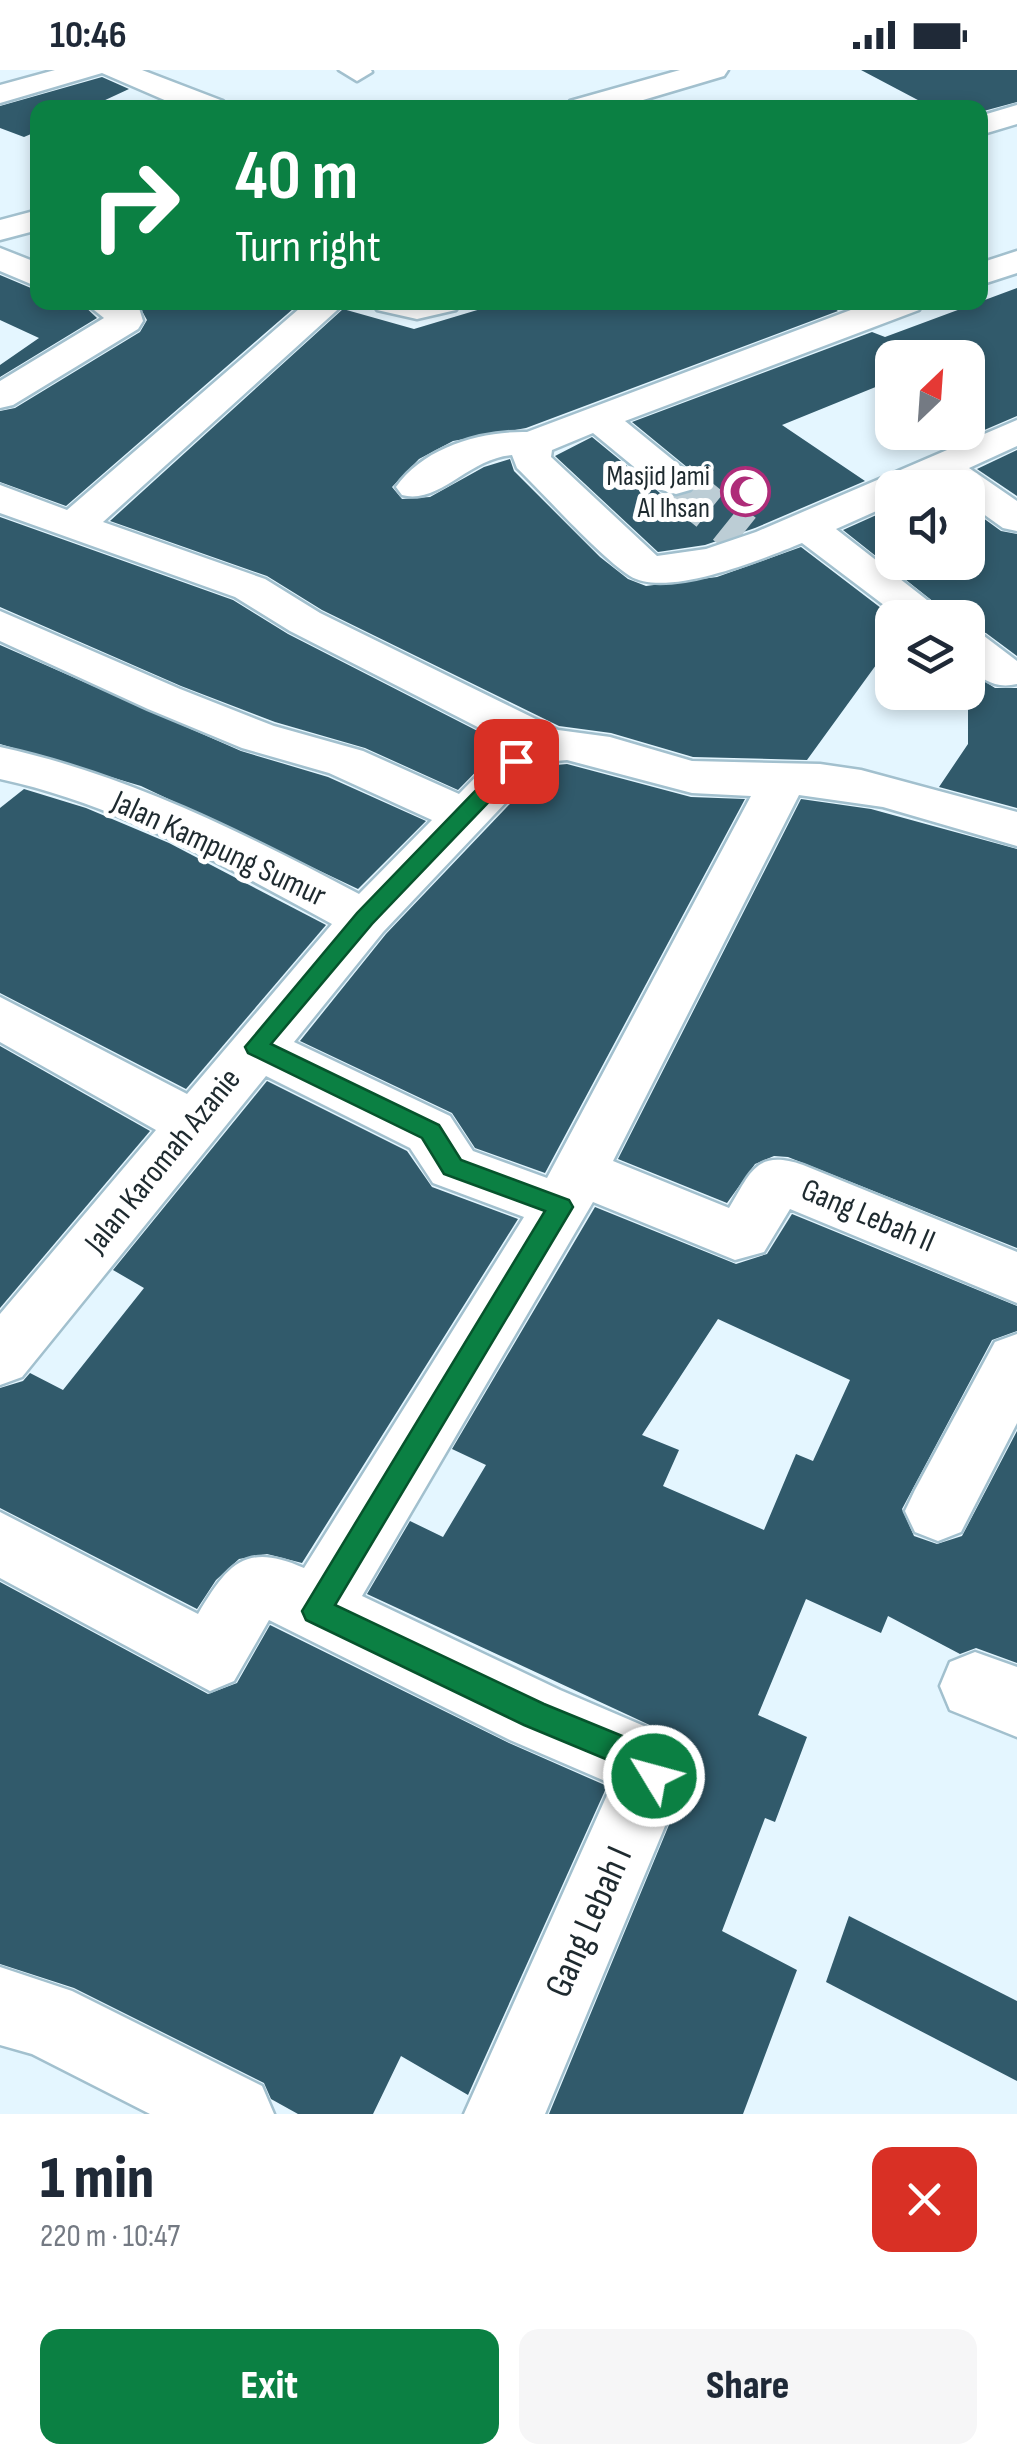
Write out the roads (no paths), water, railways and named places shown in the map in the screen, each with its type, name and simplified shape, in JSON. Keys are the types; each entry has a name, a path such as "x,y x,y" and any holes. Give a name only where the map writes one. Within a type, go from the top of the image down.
{"street":[{"path":"0,94 89,70"},
{"path":"114,70 191,100"},
{"path":"584,93 618,97 710,70"},
{"path":"988,123 1017,114"},
{"path":"0,230 30,222"},
{"path":"0,258 30,273"},
{"path":"988,272 1017,261"},
{"path":"0,397 125,321 126,316 115,310"},
{"path":"74,526 320,310"},
{"path":"416,488 461,452 490,444 533,444 885,310"},
{"path":"598,418 676,482"},
{"path":"533,444 530,460 646,568 680,571 748,540 807,527 1017,432"},
{"path":"938,465 1017,519"},
{"path":"0,497 250,588 305,622 546,743 694,777 836,782 895,793 1017,829"},
{"path":"807,527 905,600"},
{"path":"0,624 164,699 258,737 346,762 464,815"},
{"path":"985,659 1004,674"},
{"name":"Jalan Kampung Sumur","path":"0,763 85,788 210,838 365,919 516,761 546,743"},
{"path":"316,1611 569,1189 783,781"},
{"name":"Jalan Karomah Azanie","path":"0,1358 365,919"},
{"path":"0,1017 195,1125"},
{"name":"Gang Lebah II","path":"256,1047 430,1132 453,1167 569,1189 735,1236 743,1235 776,1181 783,1181 1017,1278"},
{"path":"938,1511 1017,1361"},
{"name":"Gang Lebah I","path":"0,1543 210,1658 246,1596 261,1586 277,1589 316,1611 654,1766 654,1776 504,2114"},
{"path":"0,2006 44,2018 234,2114"}],"tunnel":[{"path":"676,482 742,535"}],"place":[{"name":"Masjid Jami Al Ihsan","path":"745,492"}]}
